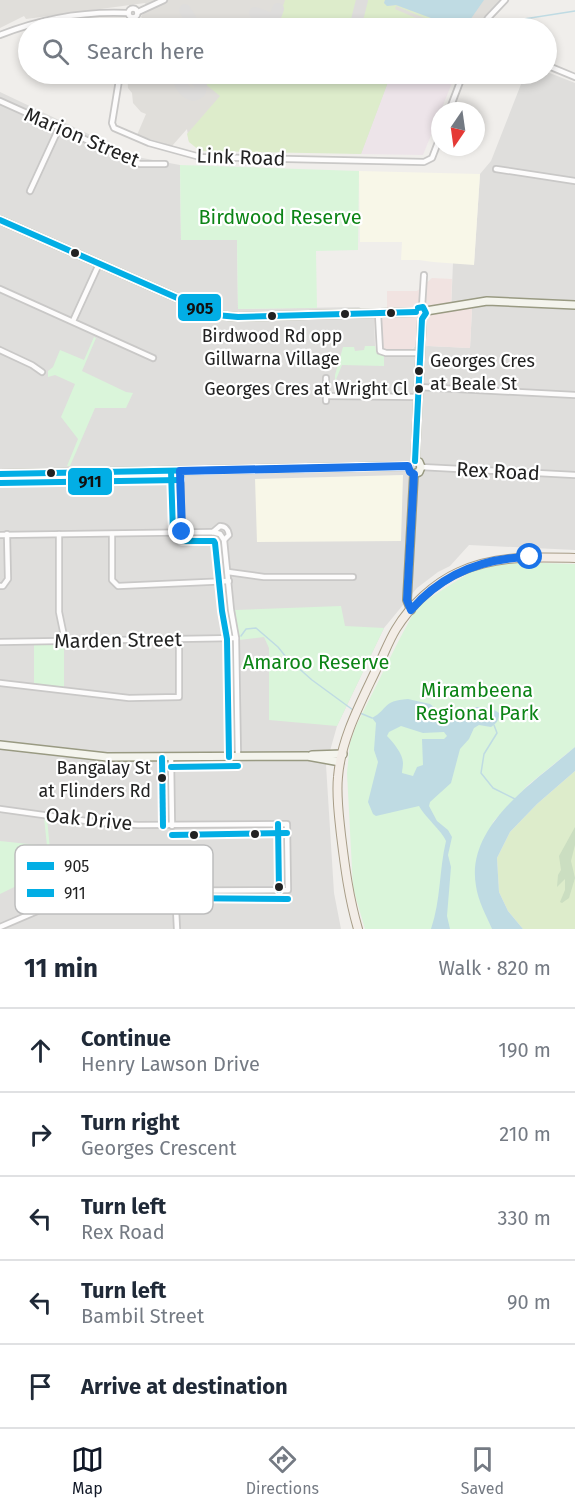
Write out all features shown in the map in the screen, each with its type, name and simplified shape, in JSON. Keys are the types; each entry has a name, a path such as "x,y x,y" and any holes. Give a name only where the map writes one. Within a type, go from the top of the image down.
{"main road":[{"path":"358,929 348,892 337,797 342,758 356,711 397,628 411,610 438,584 471,567 496,560 516,558 575,558"}],"street":[{"path":"128,13 133,18 138,12 164,0"},
{"path":"488,18 505,0"},
{"path":"62,18 128,13 133,9 138,12"},
{"path":"0,35 18,28"},
{"path":"557,70 575,77"},
{"name":"Link Road","path":"118,84 112,123 114,128 149,143 188,155 209,158 416,163 429,161 434,156"},
{"path":"452,102 459,84"},
{"name":"Marion Street","path":"0,101 140,164 165,164"},
{"path":"30,191 59,128"},
{"path":"496,169 575,180"},
{"path":"0,220 202,310 221,316 421,312 487,301 575,305"},
{"path":"73,321 99,264"},
{"path":"415,461 424,275"},
{"path":"0,290 153,358"},
{"path":"378,314 380,351 420,353"},
{"path":"0,350 42,372"},
{"path":"326,378 326,399 418,397"},
{"path":"418,387 575,395"},
{"path":"0,474 408,466 410,462 415,461 419,462 421,467 419,472 414,474"},
{"path":"408,466 410,472 414,474"},
{"name":"Rex Road","path":"421,467 575,475"},
{"path":"180,471 182,532"},
{"path":"411,610 407,600 414,474"},
{"path":"213,532 220,526 224,526 228,529 229,535 224,540"},
{"path":"0,535 182,532 220,534 224,540 236,638 238,756"},
{"path":"0,586 3,586 8,579 7,534"},
{"path":"59,534 59,612 65,641"},
{"path":"112,534 112,580 118,586 229,581"},
{"path":"228,572 264,577 353,577"},
{"name":"Marden Street","path":"0,642 236,638"},
{"path":"0,683 129,698 179,697 179,639"},
{"path":"0,745 107,757 307,756 342,758"},
{"path":"171,758 172,826"},
{"name":"Oak Drive","path":"0,809 101,823 172,826 287,824 288,890 213,889"},
{"path":"0,927 30,914"},
{"path":"176,914 177,929"}],"shaded area":[{"path":"0,0 500,0 484,18 142,18 148,10 145,3 33,18 24,16 0,28"},
{"path":"557,76 575,83 575,550 469,545 450,566 417,588 384,628 337,726 326,765 334,893 341,929 0,929 0,92 137,157 180,165 181,240 237,239 238,309 359,307 374,317 375,346 365,346 365,351 344,351 341,365 384,365 384,355 411,355 414,347 470,348 472,309 451,311 453,263 474,264 480,174 491,161 521,84 557,84"},
{"path":"128,84 387,84 361,154 189,142 187,129 172,146 137,135 146,114 133,103 132,93"},
{"path":"387,84 452,84 444,102 431,102 431,135 423,155 361,154"},
{"path":"359,171 480,174 474,265 401,260 402,242 360,242"},
{"path":"432,278 452,279 451,311 472,308 470,348 428,346 414,347 411,355 377,354 374,317 387,308 387,291 417,291"},
{"path":"403,475 401,541 257,542 255,479"}],"green space":[{"path":"285,0 358,0 354,18 279,18"},
{"path":"366,0 385,0 384,3 389,6 396,5 431,18 424,18 396,6 395,9 416,18 362,18"},
{"path":"205,84 387,84 361,154 200,151 189,142 187,134 220,96"},
{"name":"Birdwood Reserve","path":"180,165 359,171 358,250 316,251 317,308 238,309 237,240 181,240"},
{"path":"94,337 96,338 82,371 126,392 133,393 126,408 95,408 70,466 67,466 78,439 61,417 75,384 55,375 48,377 48,371 53,367 60,350 84,360"},
{"path":"365,346 375,346 377,354 384,355 384,366 342,365 335,382 343,347 354,347 355,351 364,350"},
{"name":"Mirambeena Regional Park","path":"506,562 575,564 575,747 528,785 493,822 479,897 492,929 365,929 353,888 347,773 350,743 356,726 413,614 425,601 472,571"},
{"name":"Amaroo Reserve","path":"341,606 345,626 384,628 337,726 269,720 269,648 264,637 239,640 235,610"},
{"path":"34,644 64,644 64,687 34,684"},
{"path":"575,771 575,929 523,929 508,911 499,892 497,858 510,832 537,804"},
{"path":"44,817 47,818 50,845 47,845"},
{"path":"575,827 575,845 571,861 575,878 569,898 562,903 560,902 565,890 565,879 557,887 561,870 559,856"},
{"path":"0,841 38,845 15,845 15,887 0,894"}],"water":[{"path":"385,0 484,0 471,18 431,18 396,5 387,6 384,3"},
{"path":"408,699 430,704 441,713 479,707 493,709 499,713 499,718 491,727 479,725 474,728 469,739 460,749 451,783 430,802 429,806 437,821 448,830 452,837 448,855 451,867 447,916 450,929 431,929 446,841 444,837 419,806 376,816 368,802 378,762 374,750 376,723 372,718 389,704","holes":["401,726 423,733 444,732 447,736 444,739 422,739 423,765 417,767 413,776 402,773 403,760 387,736 389,732"]},
{"path":"575,747 575,771 537,804 510,832 497,858 499,892 508,911 523,929 492,929 480,903 476,886 475,864 481,843 492,824 507,806"}],"waterway":[{"path":"531,18 575,11"},
{"path":"241,636 246,629 256,628 312,680 353,710"},
{"path":"360,713 372,718"},
{"path":"494,725 497,733 484,754 481,773 493,788 515,799"}],"taxiway":[{"path":"358,18 362,0"},
{"path":"275,18 278,9"},
{"path":"185,10 190,18"},
{"path":"255,13 269,18"},
{"path":"180,84 184,90 194,95 200,92 200,84"}],"transit line":[{"name":"905","path":"0,220 216,315 238,317 416,312"},
{"name":"905","path":"415,461 422,319 426,313 423,307 418,308"},
{"name":"905","path":"0,474 408,466"},
{"name":"911","path":"171,471 173,532"},
{"name":"911","path":"0,483 180,480"},
{"name":"911","path":"182,541 214,541 215,543 227,639 229,757"},
{"name":"911","path":"162,758 163,826"},
{"name":"911","path":"171,767 238,766"},
{"name":"911","path":"278,824 279,890"},
{"name":"911","path":"172,835 287,833"},
{"name":"911","path":"213,898 288,899"}],"place":[{"name":"Birdwood Rd opp Gillwarna Village","path":"272,316"},
{"name":"Georges Cres at Beale St","path":"419,371"},
{"name":"Georges Cres at Wright Cl","path":"419,389"},
{"name":"Bangalay St at Flinders Rd","path":"162,778"}],"route":[{"path":"182,532 180,471 408,466 410,472 414,474 407,600 411,610 433,589 459,572 496,560 530,557"}]}
